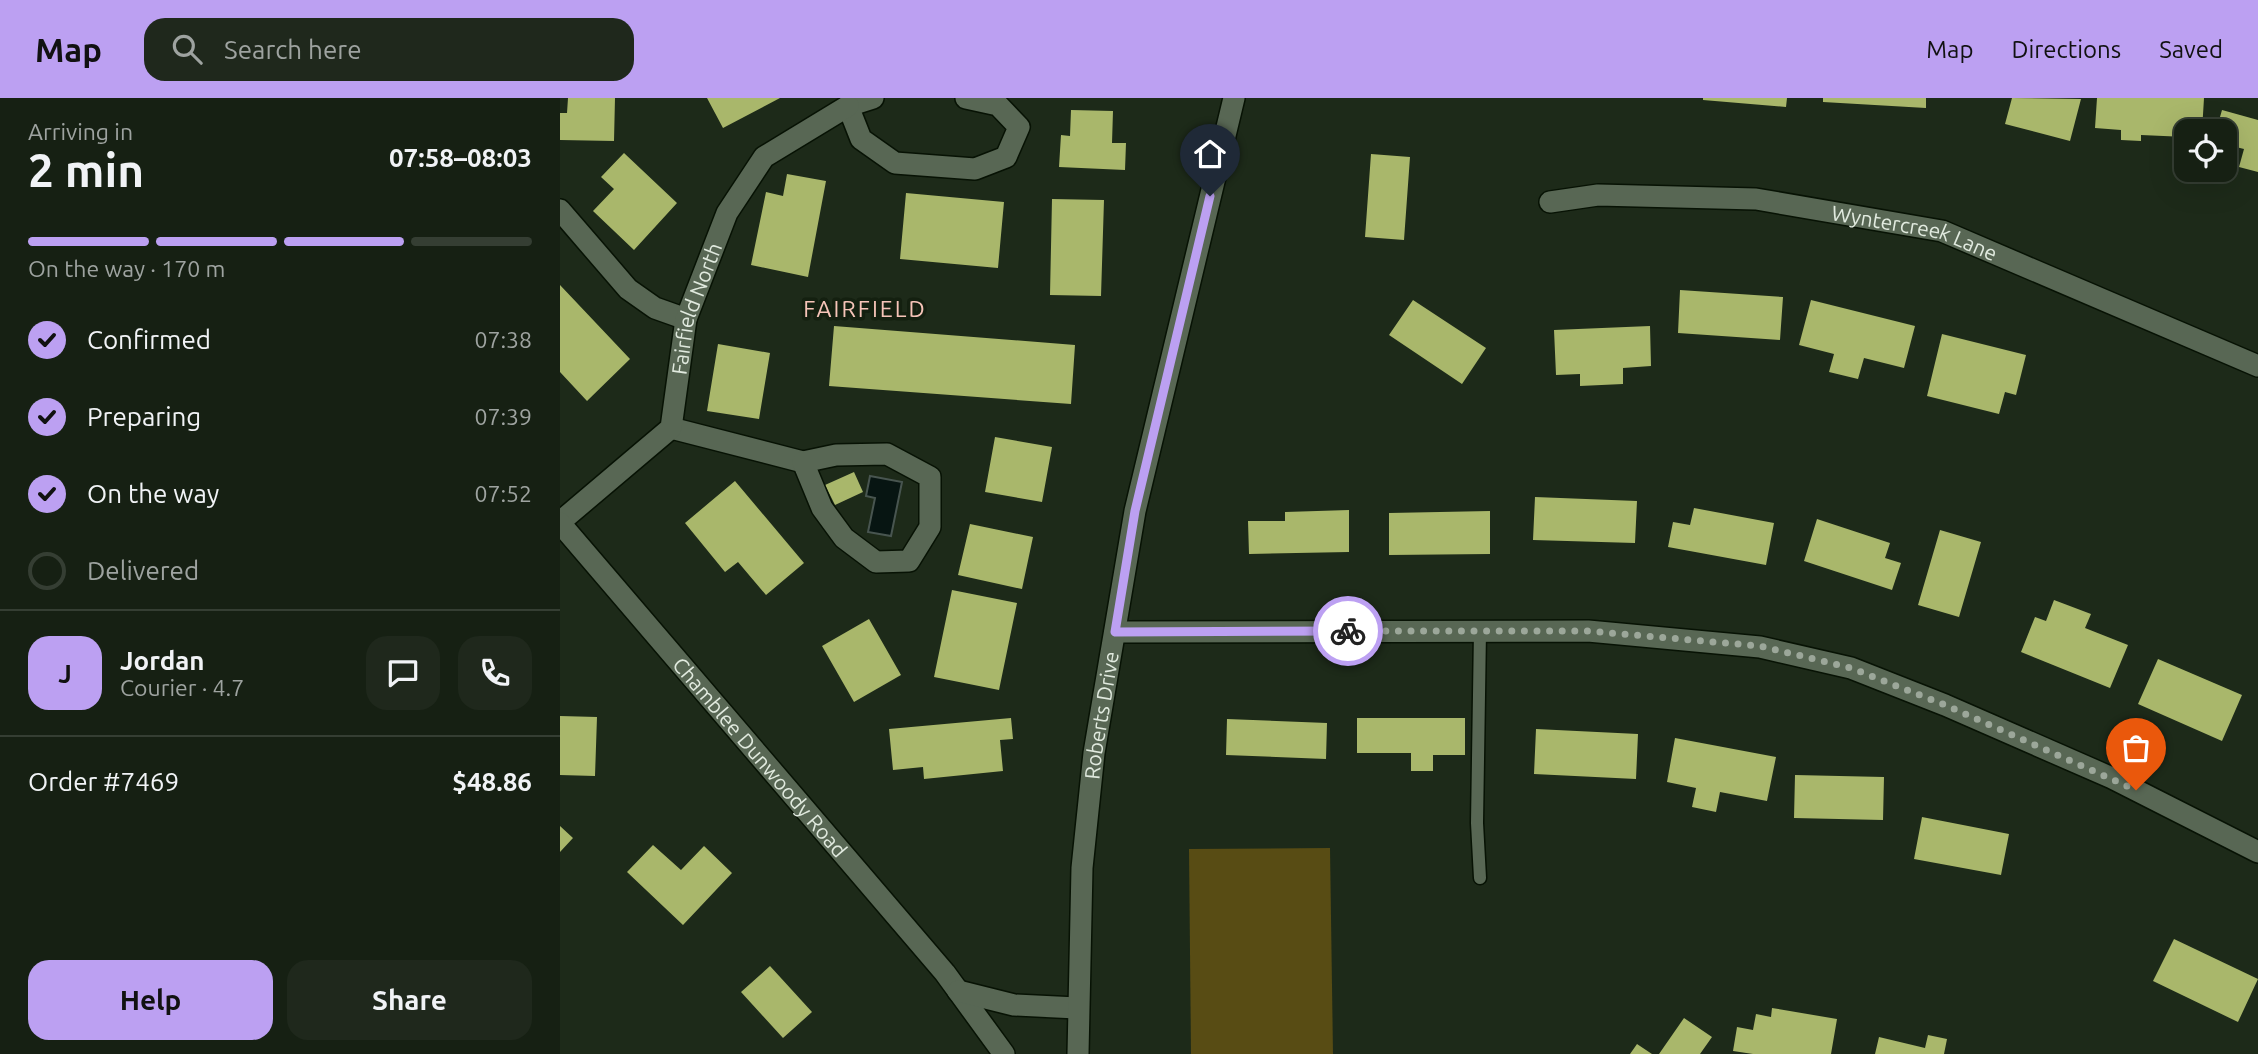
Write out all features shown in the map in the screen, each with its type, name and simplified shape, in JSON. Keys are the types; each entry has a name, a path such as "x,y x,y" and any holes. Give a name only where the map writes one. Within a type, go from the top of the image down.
{"street":[{"name":"Fairfield North","path":"671,428 687,319 727,214 764,157 848,106 873,98"},
{"path":"848,106 860,139 895,163 975,169 1006,157 1019,127 998,106 966,98"},
{"name":"Roberts Drive","path":"1078,1054 1082,869 1094,753 1135,511 1234,98"},
{"name":"Wyntercreek Lane","path":"1550,202 1598,195 1756,200 1942,231 2258,366"},
{"path":"560,211 628,289 655,307 687,319"},
{"path":"560,523 671,428 803,462 836,455 887,454 930,477 930,527 909,561 876,562 844,538 822,508 803,462"},
{"name":"Chamblee Dunwoody Road","path":"560,523 958,991 1004,1054"},
{"path":"1115,632 1588,631 1760,646 1851,668 1945,705 2112,778 2258,852"},
{"path":"958,991 1014,1005 1077,1008"}],"lane":[{"path":"1480,631 1477,823 1480,877"}],"shaded area":[{"path":"870,476 902,482 891,536 868,532 875,498 866,496"},
{"path":"1330,848 1333,1054 1191,1054 1189,849"}],"building":[{"path":"568,98 615,98 614,141 560,140 560,113 567,113"},
{"path":"707,98 780,98 723,128"},
{"path":"1703,98 1787,98 1786,107"},
{"path":"1823,98 1926,98 1926,108 1823,102"},
{"path":"2012,98 2081,99 2070,141 2005,124"},
{"path":"2097,98 2204,98 2203,119 2174,119 2174,136 2141,135 2141,141 2121,140 2121,130 2095,128"},
{"path":"1071,110 1113,111 1112,143 1126,143 1125,170 1059,167 1061,135 1070,136"},
{"path":"2222,110 2258,120 2258,172 2239,167 2244,149 2237,147 2237,119 2219,119"},
{"path":"624,153 677,203 634,250 593,211 614,189 601,177"},
{"path":"1371,154 1410,157 1404,240 1365,237"},
{"path":"787,174 826,181 808,277 751,265 766,192 783,196"},
{"path":"906,193 1004,202 998,268 900,259"},
{"path":"1052,199 1104,200 1101,296 1050,295"},
{"path":"560,285 630,359 587,401 560,372"},
{"path":"1680,290 1783,297 1780,340 1678,333"},
{"path":"1413,300 1486,348 1462,384 1389,335"},
{"path":"1811,300 1915,326 1904,368 1864,358 1858,379 1829,372 1834,354 1799,345"},
{"path":"834,326 1075,345 1071,404 829,386"},
{"path":"1650,326 1651,366 1623,368 1623,384 1580,386 1580,374 1556,375 1554,330"},
{"path":"1942,334 2026,355 2016,395 2005,392 1999,414 1927,396"},
{"path":"718,344 770,353 759,419 707,411"},
{"path":"995,437 1052,447 1042,502 985,492"},
{"path":"854,472 863,492 835,505 825,485"},
{"path":"735,481 804,563 766,595 738,562 725,572 685,523"},
{"path":"1535,497 1637,501 1635,543 1533,540"},
{"path":"1694,508 1774,523 1766,565 1668,547 1673,522 1690,525"},
{"path":"1349,510 1349,552 1249,554 1248,521 1285,521 1285,512"},
{"path":"1490,511 1490,554 1389,555 1389,513"},
{"path":"1817,519 1890,543 1885,558 1901,563 1892,590 1804,561"},
{"path":"970,524 1033,537 1022,589 958,575"},
{"path":"1940,530 1981,542 1959,617 1918,605"},
{"path":"952,590 1017,603 999,690 934,677"},
{"path":"2054,600 2091,614 2085,628 2128,645 2110,688 2021,652 2035,617 2046,621"},
{"path":"869,619 901,675 854,702 822,646"},
{"path":"2158,659 2242,695 2222,741 2138,704"},
{"path":"560,716 597,717 595,776 560,775"},
{"path":"1011,718 1013,739 1000,740 1003,771 924,779 923,767 893,770 889,729"},
{"path":"1357,718 1465,718 1465,755 1433,755 1433,771 1411,771 1411,753 1357,753"},
{"path":"1227,719 1327,723 1326,759 1226,755"},
{"path":"1536,729 1638,734 1636,779 1534,774"},
{"path":"1675,738 1776,757 1767,801 1720,792 1716,812 1692,807 1696,788 1667,782"},
{"path":"1795,775 1884,777 1883,820 1794,818"},
{"path":"1922,817 2009,834 2001,875 1914,859"},
{"path":"560,826 573,838 560,852"},
{"path":"653,845 681,870 704,846 732,873 683,925 627,872"},
{"path":"2174,939 2258,979 2238,1022 2153,981"},
{"path":"770,966 812,1012 783,1038 741,992"},
{"path":"1772,1008 1837,1019 1831,1054 1753,1054 1733,1051 1737,1027 1753,1030 1756,1014 1771,1017"},
{"path":"1684,1018 1712,1037 1700,1054 1659,1054"},
{"path":"1928,1035 1947,1039 1944,1054 1875,1054 1879,1037 1925,1048"},
{"path":"1637,1044 1652,1054 1630,1054"}],"way so far":[{"path":"1348,631 1588,631 1760,646 1851,668 1945,705 2136,790"}],"district":[{"name":"FAIRFIELD","path":"865,308"}],"route":[{"path":"1210,196 1135,511 1115,632 1348,631"}]}
